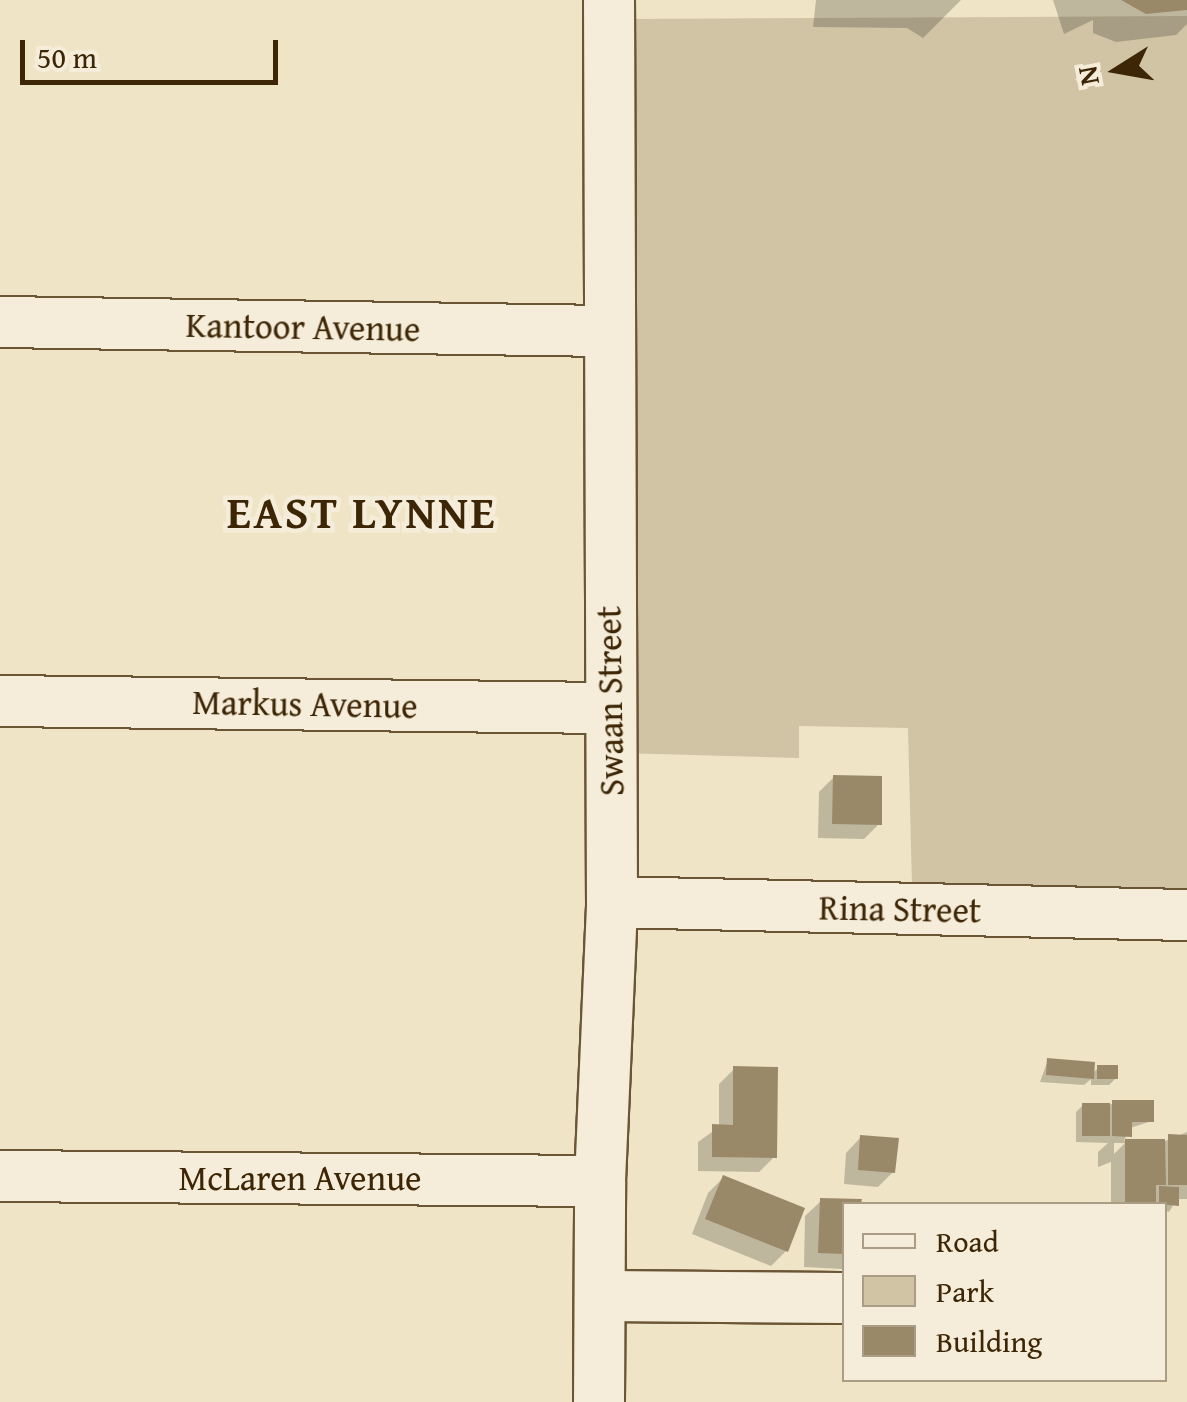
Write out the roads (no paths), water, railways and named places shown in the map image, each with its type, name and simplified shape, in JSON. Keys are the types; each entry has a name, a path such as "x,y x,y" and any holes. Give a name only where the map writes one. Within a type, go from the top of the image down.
{"street":[{"name":"Swaan Street","path":"599,1402 600,1181 612,902 606,331 609,0"},
{"name":"Kantoor Avenue","path":"0,322 606,331"},
{"name":"Markus Avenue","path":"0,701 610,708"},
{"name":"Rina Street","path":"612,902 1187,916"},
{"name":"McLaren Avenue","path":"0,1176 600,1181"},
{"path":"600,1296 842,1298"}],"district":[{"name":"EAST LYNNE","path":"362,512"}]}
